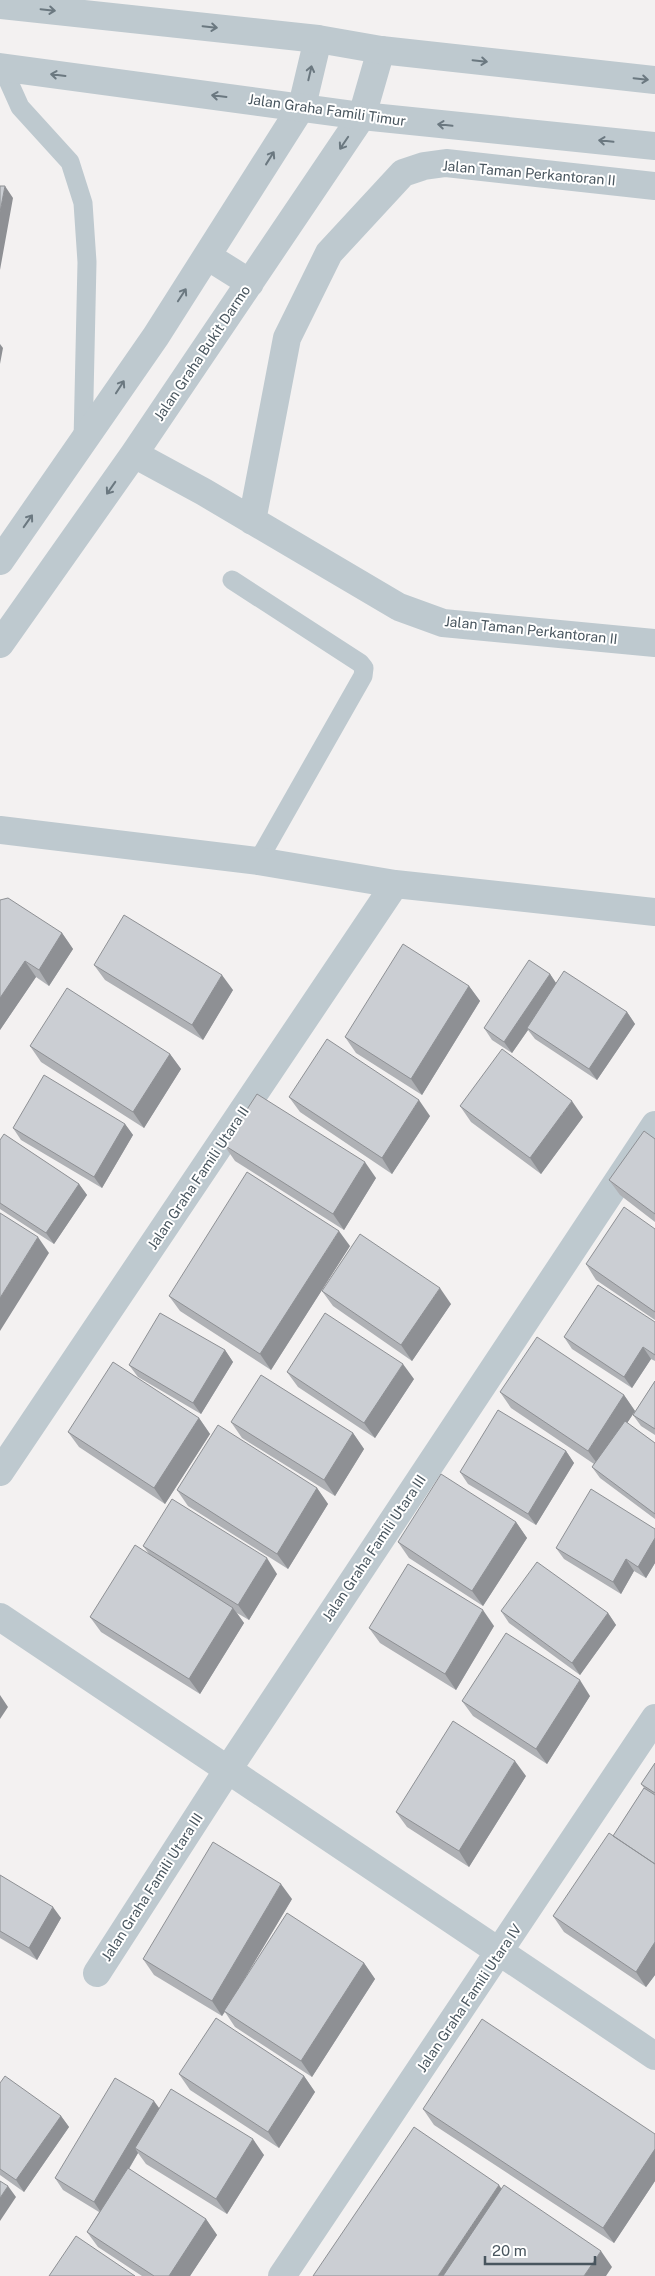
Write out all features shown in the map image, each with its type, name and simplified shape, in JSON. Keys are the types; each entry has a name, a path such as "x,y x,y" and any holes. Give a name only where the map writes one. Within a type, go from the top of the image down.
{"street":[{"path":"0,5 318,39 380,50 655,80"},
{"path":"0,561 83,443 207,256 302,106 318,39"},
{"name":"Jalan Graha Bukit Darmo","path":"0,644 134,454 362,116 380,50"},
{"name":"Jalan Graha Famili Timur","path":"1,67 302,106 362,116 655,146"},
{"name":"Jalan Taman Perkantoran II","path":"252,521 287,338 329,253 403,173 424,166 446,163 655,186"},
{"path":"207,256 250,283"},
{"name":"Jalan Taman Perkantoran II","path":"134,454 399,607 443,623 655,642"},
{"path":"0,830 258,861 396,884 655,912"},
{"name":"Jalan Graha Famili Utara II","path":"0,1472 396,884"},
{"name":"Jalan Graha Famili Utara III","path":"97,1973 227,1770 655,1125"},
{"path":"0,1617 655,2056"},
{"name":"Jalan Graha Famili Utara IV","path":"282,2276 655,1718"}],"lane":[{"path":"1,67 20,106 70,162 83,203 87,262 83,443"},
{"path":"232,580 360,663 364,668 363,676 258,861"}],"building":[{"path":"0,186 5,186 0,212"},
{"path":"8,898 62,933 39,970 25,961 0,998 0,900"},
{"path":"124,915 222,975 192,1025 94,965"},
{"path":"403,944 469,986 411,1079 345,1037"},
{"path":"529,960 550,974 504,1042 484,1028"},
{"path":"564,971 627,1012 589,1069 527,1028"},
{"path":"67,988 170,1054 133,1112 30,1046"},
{"path":"327,1039 419,1100 382,1158 289,1097"},
{"path":"502,1049 572,1101 530,1158 460,1106"},
{"path":"44,1075 125,1124 94,1177 13,1128"},
{"path":"257,1094 365,1162 333,1214 224,1145"},
{"path":"644,1131 655,1139 655,1214 609,1180"},
{"path":"4,1134 79,1184 46,1233 0,1203 0,1140"},
{"path":"247,1172 339,1231 260,1354 169,1296"},
{"path":"624,1207 655,1229 655,1312 586,1264"},
{"path":"0,1213 38,1237 0,1298"},
{"path":"360,1234 440,1288 401,1345 322,1291"},
{"path":"598,1285 655,1322 655,1355 643,1347 624,1377 564,1337"},
{"path":"160,1313 225,1350 193,1403 129,1365"},
{"path":"325,1313 403,1364 364,1423 287,1372"},
{"path":"537,1337 624,1395 588,1451 500,1392"},
{"path":"113,1362 199,1418 154,1488 68,1432"},
{"path":"261,1375 353,1433 324,1480 231,1422"},
{"path":"655,1381 655,1429 633,1415"},
{"path":"498,1410 566,1451 528,1514 460,1472"},
{"path":"625,1421 655,1443 655,1514 592,1467"},
{"path":"218,1425 317,1488 277,1554 177,1490"},
{"path":"441,1474 516,1522 472,1591 398,1542"},
{"path":"591,1489 655,1529 655,1538 638,1567 626,1559 613,1582 556,1548"},
{"path":"172,1499 267,1558 238,1605 143,1546"},
{"path":"135,1545 233,1608 189,1679 90,1617"},
{"path":"537,1562 608,1613 572,1663 501,1611"},
{"path":"408,1564 483,1610 445,1674 369,1628"},
{"path":"506,1633 580,1680 536,1749 462,1701"},
{"path":"453,1721 515,1761 459,1851 396,1812"},
{"path":"655,1763 655,1793 641,1784"},
{"path":"644,1788 655,1795 655,1864 613,1836"},
{"path":"609,1833 655,1864 655,1942 636,1972 553,1916"},
{"path":"213,1842 281,1884 212,2001 143,1959"},
{"path":"0,1875 53,1907 29,1948 0,1931"},
{"path":"287,1913 364,1963 301,2061 224,2011"},
{"path":"216,2018 304,2076 268,2132 179,2074"},
{"path":"482,2019 655,2134 655,2149 603,2228 423,2109"},
{"path":"5,2076 61,2116 16,2180 0,2169 0,2083"},
{"path":"115,2078 154,2101 94,2202 55,2178"},
{"path":"171,2089 253,2139 216,2199 135,2148"},
{"path":"414,2127 499,2185 438,2276 313,2276"},
{"path":"128,2168 206,2219 169,2276 154,2276 87,2232"},
{"path":"0,2181 8,2186 0,2198"},
{"path":"504,2185 601,2251 584,2276 443,2276"},
{"path":"76,2236 135,2276 49,2276"}]}
